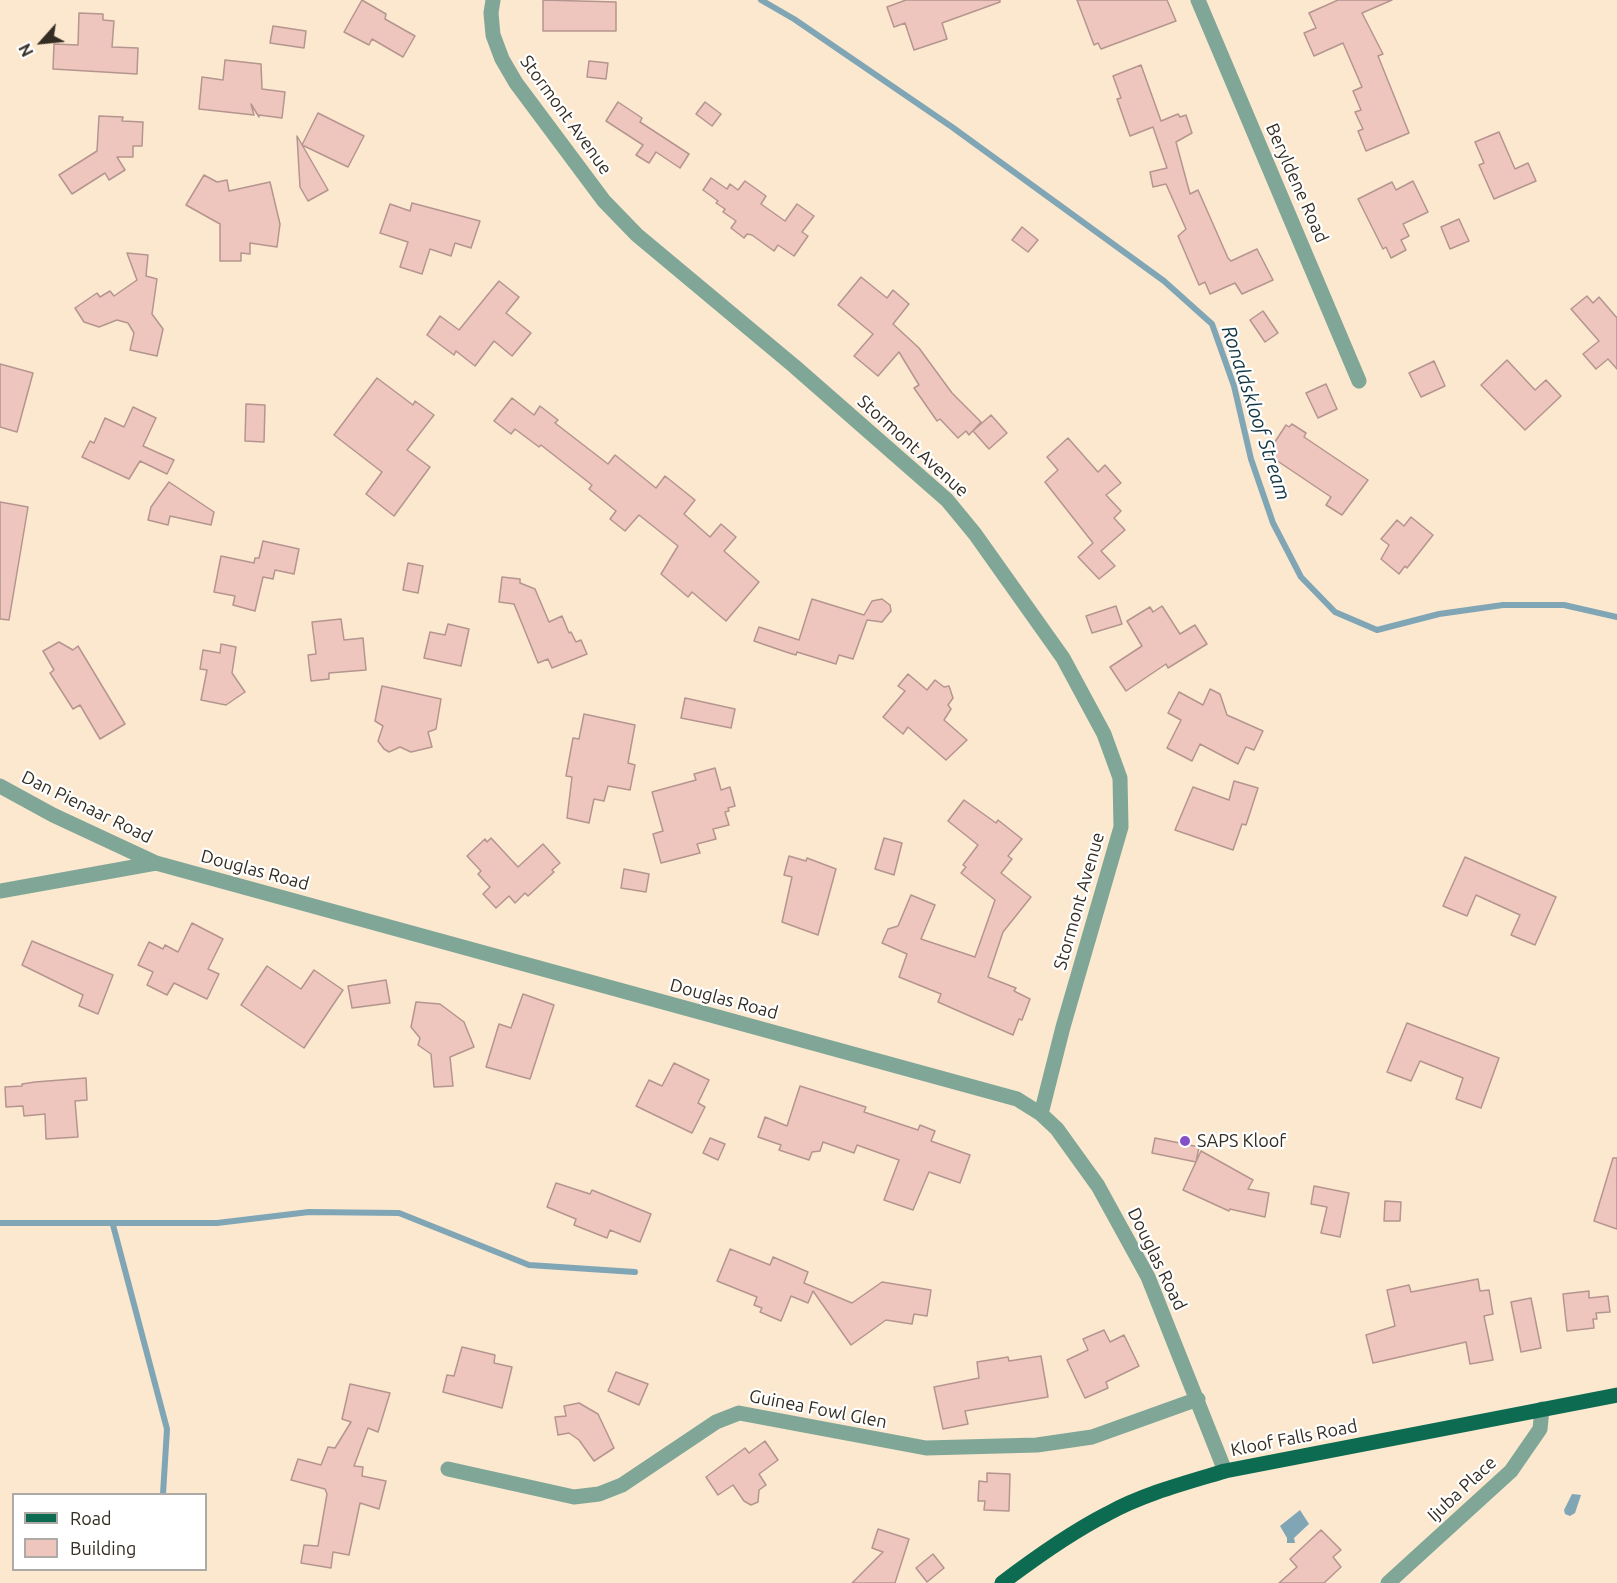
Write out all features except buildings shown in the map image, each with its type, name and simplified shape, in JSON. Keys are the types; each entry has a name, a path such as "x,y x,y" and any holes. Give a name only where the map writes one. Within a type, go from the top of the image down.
{"main road":[{"name":"Kloof Falls Road","path":"1002,1583 1042,1554 1107,1513 1164,1490 1225,1471 1617,1395"}],"street":[{"name":"Stormont Avenue","path":"493,0 491,13 493,35 502,58 522,92 604,201 637,235 794,366 947,500 975,534 1063,658 1104,734 1120,778 1121,827 1063,1027 1041,1114"},
{"name":"Beryldene Road","path":"1198,0 1359,381"},
{"name":"Dan Pienaar Road","path":"0,786 53,815 156,863"},
{"name":"Douglas Road","path":"0,891 156,863 1017,1099 1041,1114 1072,1147 1148,1277 1225,1471"},
{"name":"Guinea Fowl Glen","path":"448,1470 574,1497 599,1494 622,1485 716,1422 739,1413 926,1449 1037,1445 1092,1437 1198,1399"},
{"name":"Ijuba Place","path":"1388,1583 1511,1471 1540,1429 1542,1409"}],"water":[{"path":"1572,1494 1581,1495 1575,1513 1570,1516 1565,1514 1564,1510"},
{"path":"1300,1510 1309,1524 1294,1538 1295,1543 1287,1543 1287,1538 1280,1526"}],"waterway":[{"name":"Ronaldskloof Stream","path":"761,0 794,19 952,127 1164,281 1212,324 1234,386 1251,459 1273,523 1301,577 1335,612 1377,630 1439,614 1503,605 1564,605 1617,617"},
{"path":"0,1223 217,1223 309,1212 399,1213 529,1265 635,1272"},
{"path":"113,1225 167,1429 163,1493"}],"place":[{"name":"SAPS Kloof","path":"1185,1141"}]}
